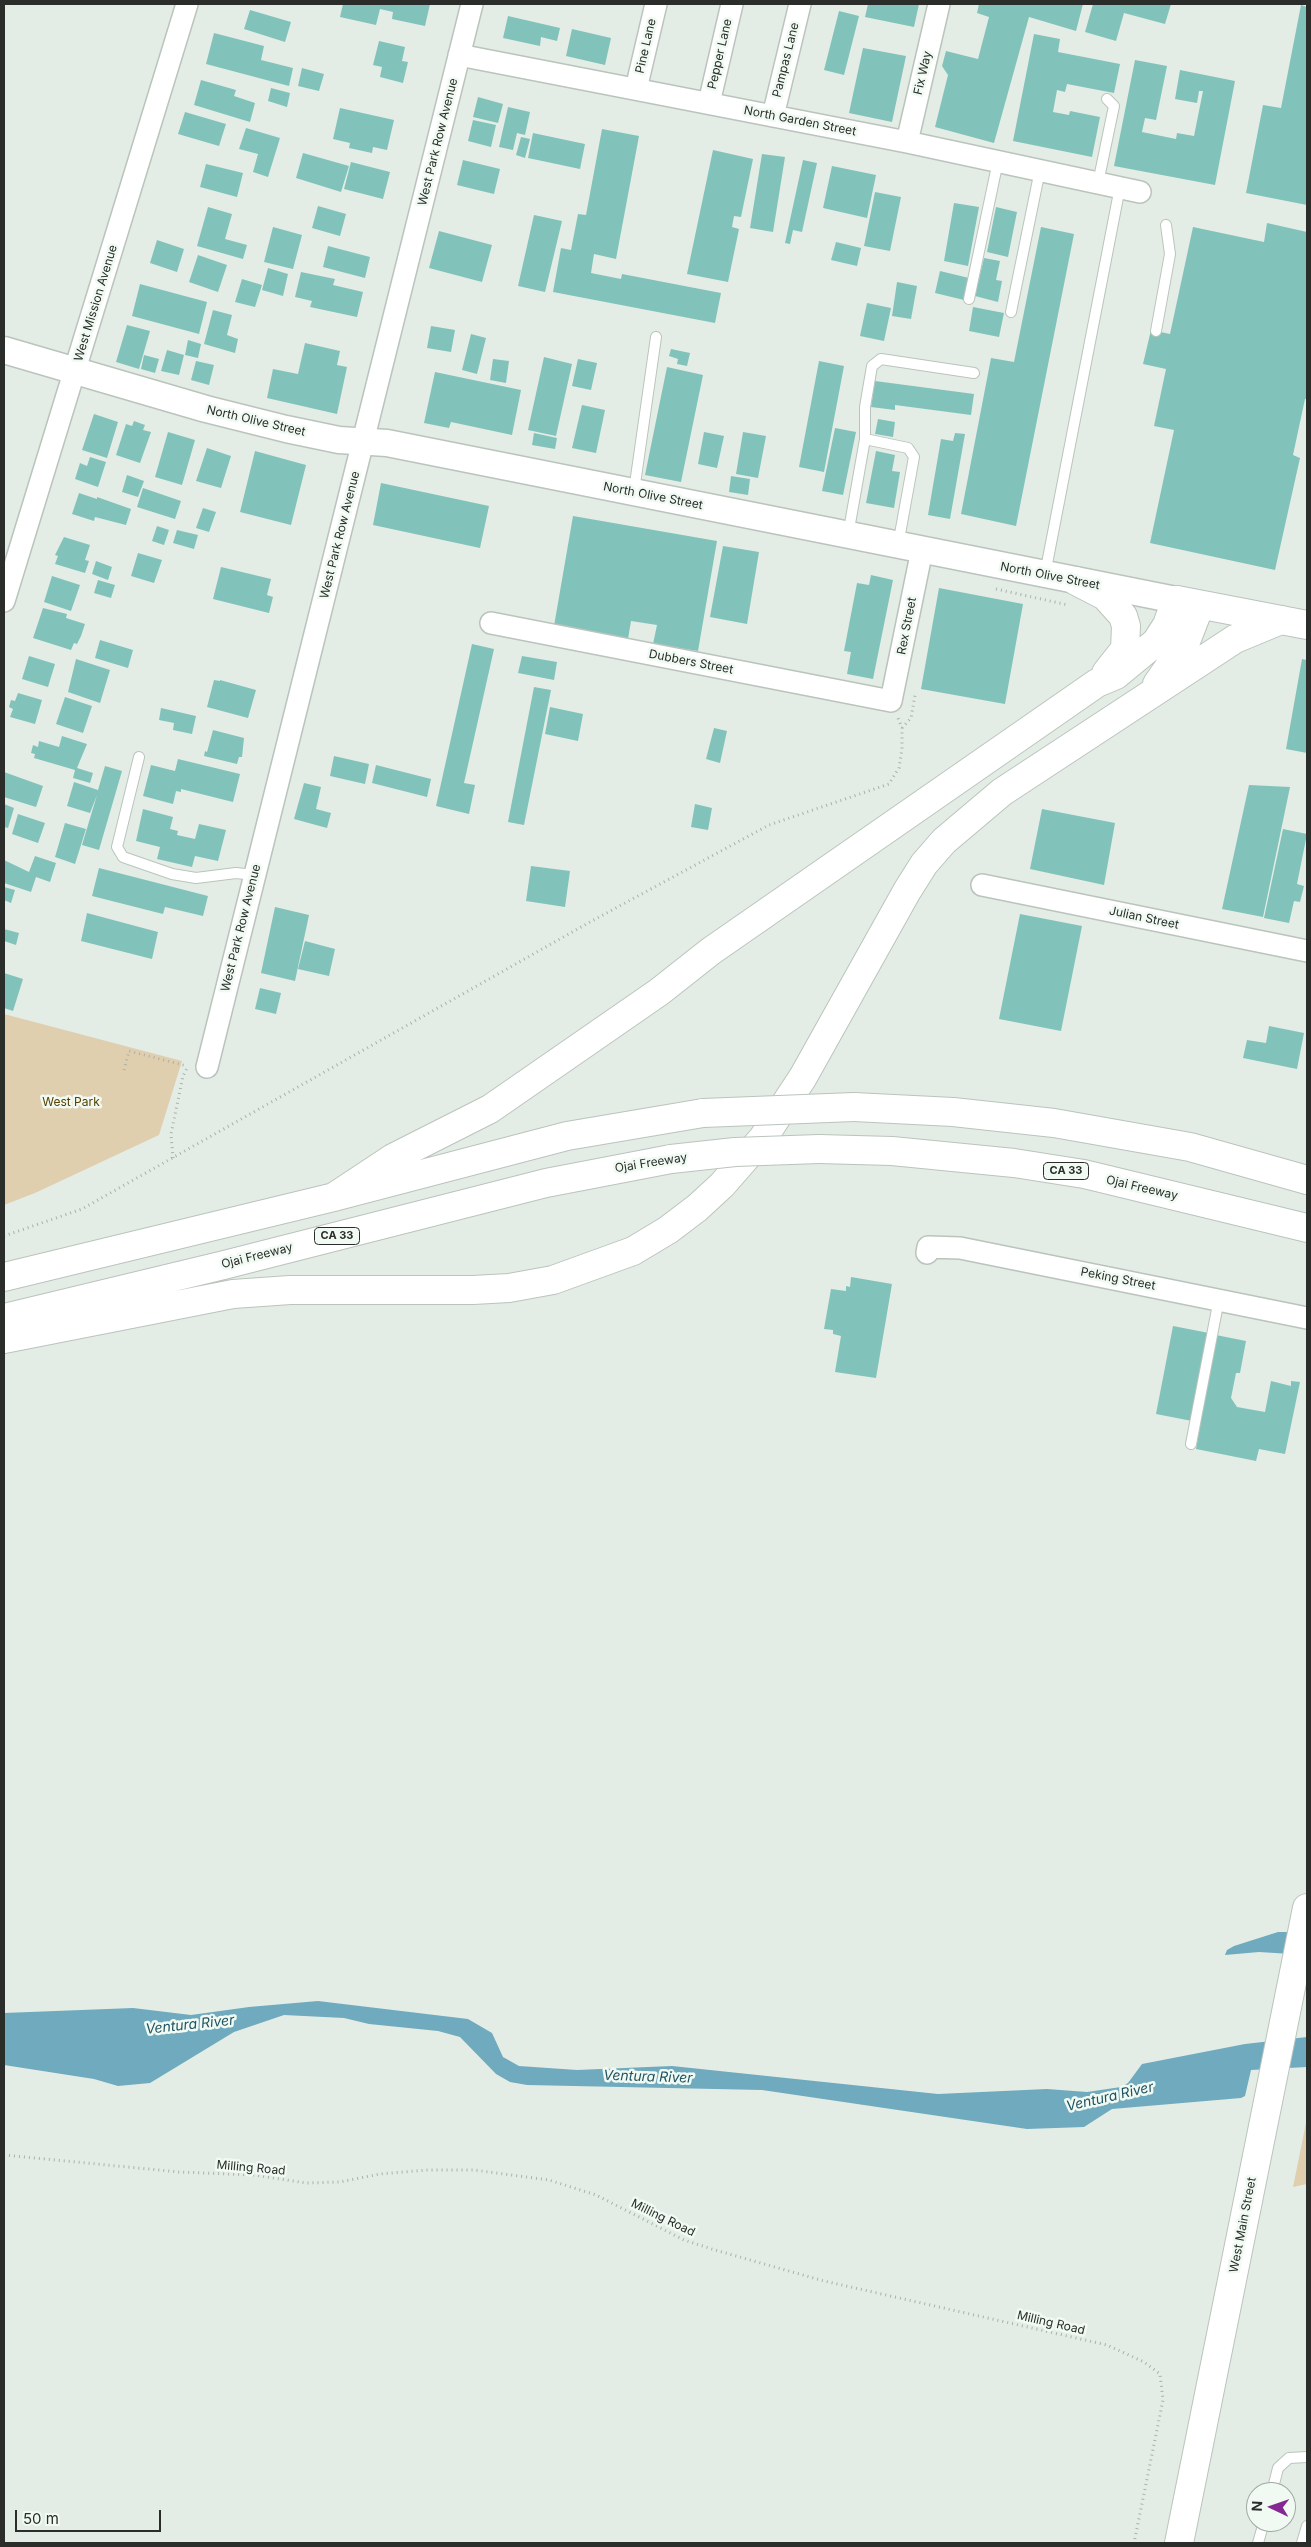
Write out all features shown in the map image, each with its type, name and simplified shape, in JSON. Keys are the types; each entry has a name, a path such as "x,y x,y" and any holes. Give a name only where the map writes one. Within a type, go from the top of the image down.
{"main road":[{"path":"1076,594 1105,596 1123,616 1126,626 1125,649 1097,683"},
{"path":"334,1197 393,1158 490,1109 659,992 711,951 1097,683 1116,675 1156,642 1167,625 1188,602"},
{"path":"1148,697 1185,644 1188,602"},
{"name":"North Olive Street","path":"1188,602 1294,623"},
{"path":"4,1339 233,1294 290,1290 473,1290 509,1288 553,1280 633,1251 668,1230 697,1208 722,1185 763,1138 802,1077 924,864 944,841 1002,792 1235,639 1294,623"},
{"path":"4,1278 334,1197 567,1136 703,1113 854,1107 953,1112 1054,1123 1190,1147 1307,1180"},
{"name":"Ojai Freeway","path":"4,1318 224,1265 546,1182 671,1159 735,1152 819,1149 902,1152 1014,1163 1075,1173 1307,1228"},
{"name":"West Main Street","path":"1180,2539 1307,1908"}],"street":[{"name":"West Mission Avenue","path":"4,601 188,4"},
{"name":"West Park Row Avenue","path":"198,1066 255,875 472,4"},
{"name":"Pine Lane","path":"636,89 656,4"},
{"name":"Pepper Lane","path":"709,103 732,4"},
{"name":"Pampas Lane","path":"773,116 800,4"},
{"name":"Fix Way","path":"907,142 939,4"},
{"name":"North Garden Street","path":"459,55 907,142 1130,190"},
{"name":"North Olive Street","path":"4,350 206,409 339,440 387,443 1044,575 1076,594 1188,602"},
{"name":"Rex Street","path":"891,701 910,548"},
{"name":"Dubbers Street","path":"490,623 891,701"},
{"name":"Julian Street","path":"982,885 1307,951"},
{"name":"Peking Street","path":"928,1250 960,1248 1307,1318"}],"lane":[{"path":"1098,183 1114,106 1107,99"},
{"path":"969,299 998,161"},
{"path":"1011,312 1040,170"},
{"path":"1044,575 1130,190"},
{"path":"1156,331 1170,254 1166,225"},
{"path":"634,492 656,337"},
{"path":"847,536 866,439 864,407 872,366 881,360 974,374"},
{"path":"866,439 908,448 914,457 910,548"},
{"path":"139,757 117,847 123,857 172,874 196,878 236,873 255,875"},
{"path":"1191,1444 1220,1299"},
{"path":"1274,2482 1278,2468 1289,2458 1307,2457"},
{"path":"1302,2543 1307,2526"}],"path":[{"path":"988,588 1076,594"},
{"path":"902,728 911,718 916,690"},
{"path":"4,1236 82,1209 590,922 769,825 880,789 889,784 899,768 902,749 902,728 891,701"},
{"path":"124,1070 130,1051 198,1066"},
{"path":"173,1158 170,1134 183,1076 198,1066"},
{"name":"Milling Road","path":"4,2155 180,2172 254,2175 306,2183 340,2182 380,2174 428,2170 474,2170 549,2180 596,2195 684,2240 715,2250 824,2281 1107,2345 1144,2362 1160,2374 1163,2400 1134,2543"}],"green space":[{"name":"West Park","path":"4,1014 182,1061 159,1135 35,1193 4,1205"},
{"path":"1307,2118 1307,2184 1293,2187"}],"water":[{"path":"1278,1932 1307,1932 1307,1955 1259,1952 1225,1955 1227,1950 1234,1946"},
{"name":"Ventura River","path":"318,2001 468,2019 492,2033 503,2057 519,2066 577,2070 672,2066 938,2094 1047,2089 1087,2092 1121,2087 1128,2083 1142,2064 1245,2044 1307,2037 1307,2067 1251,2070 1245,2096 1241,2098 1112,2109 1084,2127 1027,2129 762,2090 527,2085 510,2082 496,2074 460,2037 438,2031 369,2024 344,2018 284,2015 234,2032 150,2083 118,2086 94,2079 4,2065 4,2013 133,2008 191,2015 249,2007"}],"building":[{"path":"343,4 430,4 425,26 392,19 393,12 380,9 376,25 340,17"},
{"path":"868,4 919,4 914,27 865,17"},
{"path":"979,4 1083,4 1076,31 1029,17 994,143 935,127 948,75 942,66 946,51 978,59 989,17 977,13"},
{"path":"1093,4 1171,4 1165,24 1124,13 1116,41 1085,32"},
{"path":"1301,5 1307,7 1307,205 1246,193 1263,105 1281,108"},
{"path":"250,10 291,22 285,42 244,29"},
{"path":"839,11 859,16 844,75 824,70"},
{"path":"508,16 560,28 557,41 541,37 540,46 503,38"},
{"path":"572,29 611,38 605,65 566,56"},
{"path":"214,33 264,46 261,60 293,68 289,86 206,64"},
{"path":"1034,34 1060,39 1058,52 1120,64 1114,93 1067,84 1065,92 1057,90 1053,112 1069,115 1070,111 1100,117 1092,157 1013,141"},
{"path":"379,41 405,47 402,61 408,62 403,83 380,77 382,67 373,65"},
{"path":"863,48 906,56 892,122 849,113"},
{"path":"1135,60 1167,66 1156,120 1145,118 1142,132 1176,139 1177,133 1194,136 1203,91 1199,91 1197,103 1175,99 1180,70 1235,81 1215,185 1114,166"},
{"path":"302,68 324,74 319,91 298,86"},
{"path":"201,80 236,90 234,96 255,103 250,122 194,105"},
{"path":"271,88 290,93 287,107 268,101"},
{"path":"478,97 503,104 498,123 473,117"},
{"path":"508,107 530,112 525,135 517,133 513,150 499,147"},
{"path":"340,108 394,120 387,150 373,147 372,153 349,148 350,143 333,139"},
{"path":"185,112 226,124 219,146 178,134"},
{"path":"473,120 496,125 491,147 468,141"},
{"path":"246,128 280,138 268,177 253,172 258,154 239,149"},
{"path":"602,129 639,136 616,259 594,254 591,273 621,279 622,274 721,293 715,323 553,292 561,248 571,250 578,214 586,215"},
{"path":"533,133 585,144 580,169 528,158"},
{"path":"521,137 530,139 525,158 516,155"},
{"path":"713,150 753,159 741,217 734,216 732,227 739,229 728,282 687,274"},
{"path":"303,153 349,166 341,192 296,178"},
{"path":"762,154 785,157 773,232 750,228"},
{"path":"463,160 500,169 494,194 457,185"},
{"path":"803,160 817,163 802,232 793,230 790,244 785,243"},
{"path":"351,162 390,172 383,199 344,189"},
{"path":"206,164 243,173 237,197 200,187"},
{"path":"832,166 876,175 867,218 823,208"},
{"path":"875,192 901,197 890,251 864,246"},
{"path":"954,203 979,207 968,266 944,261"},
{"path":"318,206 346,214 340,236 312,228"},
{"path":"208,207 232,214 225,239 247,245 243,259 197,246"},
{"path":"996,207 1017,212 1008,257 987,252"},
{"path":"534,215 562,221 545,292 518,286"},
{"path":"1267,223 1307,232 1307,399 1305,399 1293,455 1300,458 1275,570 1150,543 1174,430 1154,426 1166,369 1143,364 1151,330 1170,334 1193,227 1264,242"},
{"path":"273,227 302,235 293,269 264,262"},
{"path":"1041,227 1074,234 1016,526 961,514 991,358 1014,362"},
{"path":"439,231 492,245 482,282 429,268"},
{"path":"157,240 184,249 177,272 150,263"},
{"path":"836,242 861,248 857,266 831,260"},
{"path":"328,246 370,257 365,278 323,267"},
{"path":"198,255 227,265 218,292 189,282"},
{"path":"984,258 1000,261 996,280 1002,281 998,302 975,296"},
{"path":"268,268 288,274 283,296 262,290"},
{"path":"940,271 969,278 964,300 935,293"},
{"path":"301,272 335,279 333,285 363,292 357,317 310,307 312,301 295,297"},
{"path":"242,279 262,285 255,307 235,302"},
{"path":"897,282 917,286 911,319 892,316"},
{"path":"140,284 207,302 199,334 132,316"},
{"path":"867,303 891,308 884,341 860,336"},
{"path":"973,307 1004,313 999,337 969,331"},
{"path":"213,310 232,315 227,335 238,339 235,353 204,344"},
{"path":"127,325 150,331 139,369 116,362"},
{"path":"431,326 455,330 451,352 427,348"},
{"path":"471,334 486,338 477,374 462,370"},
{"path":"188,340 201,344 198,358 185,355"},
{"path":"305,343 340,351 337,365 347,367 337,414 267,398 273,369 298,374"},
{"path":"671,349 690,353 687,366 677,364 678,359 669,356"},
{"path":"167,350 184,355 179,375 161,371"},
{"path":"144,355 159,359 155,373 141,369"},
{"path":"544,357 572,364 556,436 528,430"},
{"path":"493,359 509,361 506,383 490,380"},
{"path":"578,359 597,363 591,390 572,386"},
{"path":"196,361 214,365 209,385 191,380"},
{"path":"819,361 844,366 824,472 799,467"},
{"path":"667,367 703,375 681,482 645,475"},
{"path":"435,372 521,390 512,435 451,422 449,428 424,423"},
{"path":"875,381 974,394 971,415 895,405 895,410 871,407"},
{"path":"582,405 605,410 596,453 572,448"},
{"path":"94,414 118,422 107,458 82,450"},
{"path":"878,419 895,422 893,437 875,434"},
{"path":"134,421 145,425 143,430 151,432 140,463 116,455 126,424 132,426"},
{"path":"835,428 856,432 843,495 822,491"},
{"path":"168,432 195,440 182,485 155,477"},
{"path":"704,432 724,436 717,468 698,464"},
{"path":"743,432 766,436 758,478 736,474"},
{"path":"534,433 557,438 555,449 532,445"},
{"path":"955,433 965,434 950,519 928,515 941,439 953,441"},
{"path":"207,448 231,456 221,488 196,481"},
{"path":"255,451 306,465 291,525 240,512"},
{"path":"876,451 895,455 892,471 900,472 894,508 866,503"},
{"path":"90,457 106,462 98,487 75,479 80,463 87,466"},
{"path":"127,475 144,481 138,497 122,492"},
{"path":"731,476 750,479 748,495 729,492"},
{"path":"381,483 489,506 480,548 373,525"},
{"path":"143,488 181,501 175,519 137,507"},
{"path":"79,493 131,509 126,525 95,517 94,521 72,514"},
{"path":"203,508 216,512 209,532 196,528"},
{"path":"573,516 717,541 698,651 653,644 657,625 631,621 628,639 554,626"},
{"path":"157,526 169,530 164,545 152,541"},
{"path":"177,530 198,535 194,549 173,543"},
{"path":"64,537 90,545 85,560 89,561 85,573 55,564 58,556 55,555"},
{"path":"723,546 759,552 747,624 710,617"},
{"path":"138,553 162,560 154,583 131,576"},
{"path":"96,561 112,567 108,580 92,574"},
{"path":"221,567 271,579 267,595 273,597 269,613 213,599"},
{"path":"871,575 893,580 873,679 847,674 851,652 844,651 857,583 869,585"},
{"path":"52,576 80,585 71,611 44,602"},
{"path":"98,580 115,585 111,598 94,593"},
{"path":"939,588 1023,604 1005,704 921,689"},
{"path":"43,608 67,614 66,618 85,624 77,644 74,643 71,650 33,638"},
{"path":"100,640 133,650 128,668 95,658"},
{"path":"472,644 494,649 464,783 475,785 469,814 436,806"},
{"path":"29,656 55,664 48,687 22,679"},
{"path":"522,656 557,662 554,680 518,673"},
{"path":"76,659 110,670 100,703 68,692"},
{"path":"1302,659 1307,660 1307,753 1286,749"},
{"path":"214,680 256,690 248,718 207,707"},
{"path":"534,687 551,690 524,825 508,822"},
{"path":"18,693 42,700 35,724 10,717 13,709 9,707 11,700 15,701"},
{"path":"65,697 92,706 83,733 56,724"},
{"path":"550,707 583,714 578,741 545,734"},
{"path":"161,708 196,716 192,734 173,730 174,723 159,720"},
{"path":"714,728 727,731 720,763 706,759"},
{"path":"213,730 244,738 242,757 239,757 237,764 204,756 205,751 207,752"},
{"path":"62,736 87,744 77,768 93,773 90,783 73,778 75,770 34,758 35,754 31,753 33,745 38,747 39,741 59,747"},
{"path":"334,756 369,764 365,784 330,776"},
{"path":"178,759 240,774 233,802 181,789 181,792 176,791 173,804 143,796 151,765 175,771"},
{"path":"376,765 431,779 427,797 372,783"},
{"path":"105,766 122,771 99,850 82,845 97,795 90,813 67,806 74,782 98,790"},
{"path":"4,772 43,786 36,807 4,797"},
{"path":"304,783 321,787 316,809 331,813 327,828 294,819"},
{"path":"1249,785 1290,787 1263,917 1222,909"},
{"path":"4,804 14,808 8,828 4,827"},
{"path":"695,804 712,808 708,830 691,827"},
{"path":"143,809 173,817 170,829 178,831 177,835 195,839 199,824 226,830 218,861 195,856 192,867 157,859 160,847 136,841"},
{"path":"1042,809 1115,823 1104,885 1030,869"},
{"path":"18,814 45,823 38,843 12,834"},
{"path":"65,823 86,829 75,864 55,857"},
{"path":"1283,829 1307,834 1297,884 1304,886 1300,902 1294,901 1289,923 1264,918"},
{"path":"35,856 56,863 50,882 36,877 31,892 4,883 4,860 29,872"},
{"path":"531,866 570,871 565,907 526,901"},
{"path":"99,868 208,896 203,916 165,907 163,914 92,896"},
{"path":"4,887 15,890 11,903 4,900"},
{"path":"275,907 309,915 295,981 261,973"},
{"path":"87,913 158,932 152,959 81,941"},
{"path":"1020,914 1082,926 1061,1031 999,1019"},
{"path":"4,929 19,933 16,945 4,941"},
{"path":"305,941 335,949 329,976 298,969"},
{"path":"4,973 23,979 13,1011 4,1008"},
{"path":"260,988 281,993 276,1014 255,1009"},
{"path":"1269,1026 1304,1033 1297,1069 1243,1058 1247,1040 1266,1043"},
{"path":"851,1277 892,1284 876,1378 835,1372 841,1336 833,1334 833,1330 824,1329 831,1289 846,1291 846,1286 850,1287"},
{"path":"1173,1326 1209,1333 1192,1421 1156,1414"},
{"path":"1216,1335 1246,1341 1240,1373 1236,1373 1231,1398 1237,1407 1265,1412 1271,1381 1291,1386 1291,1381 1300,1382 1285,1454 1259,1449 1256,1461 1196,1449"}]}
